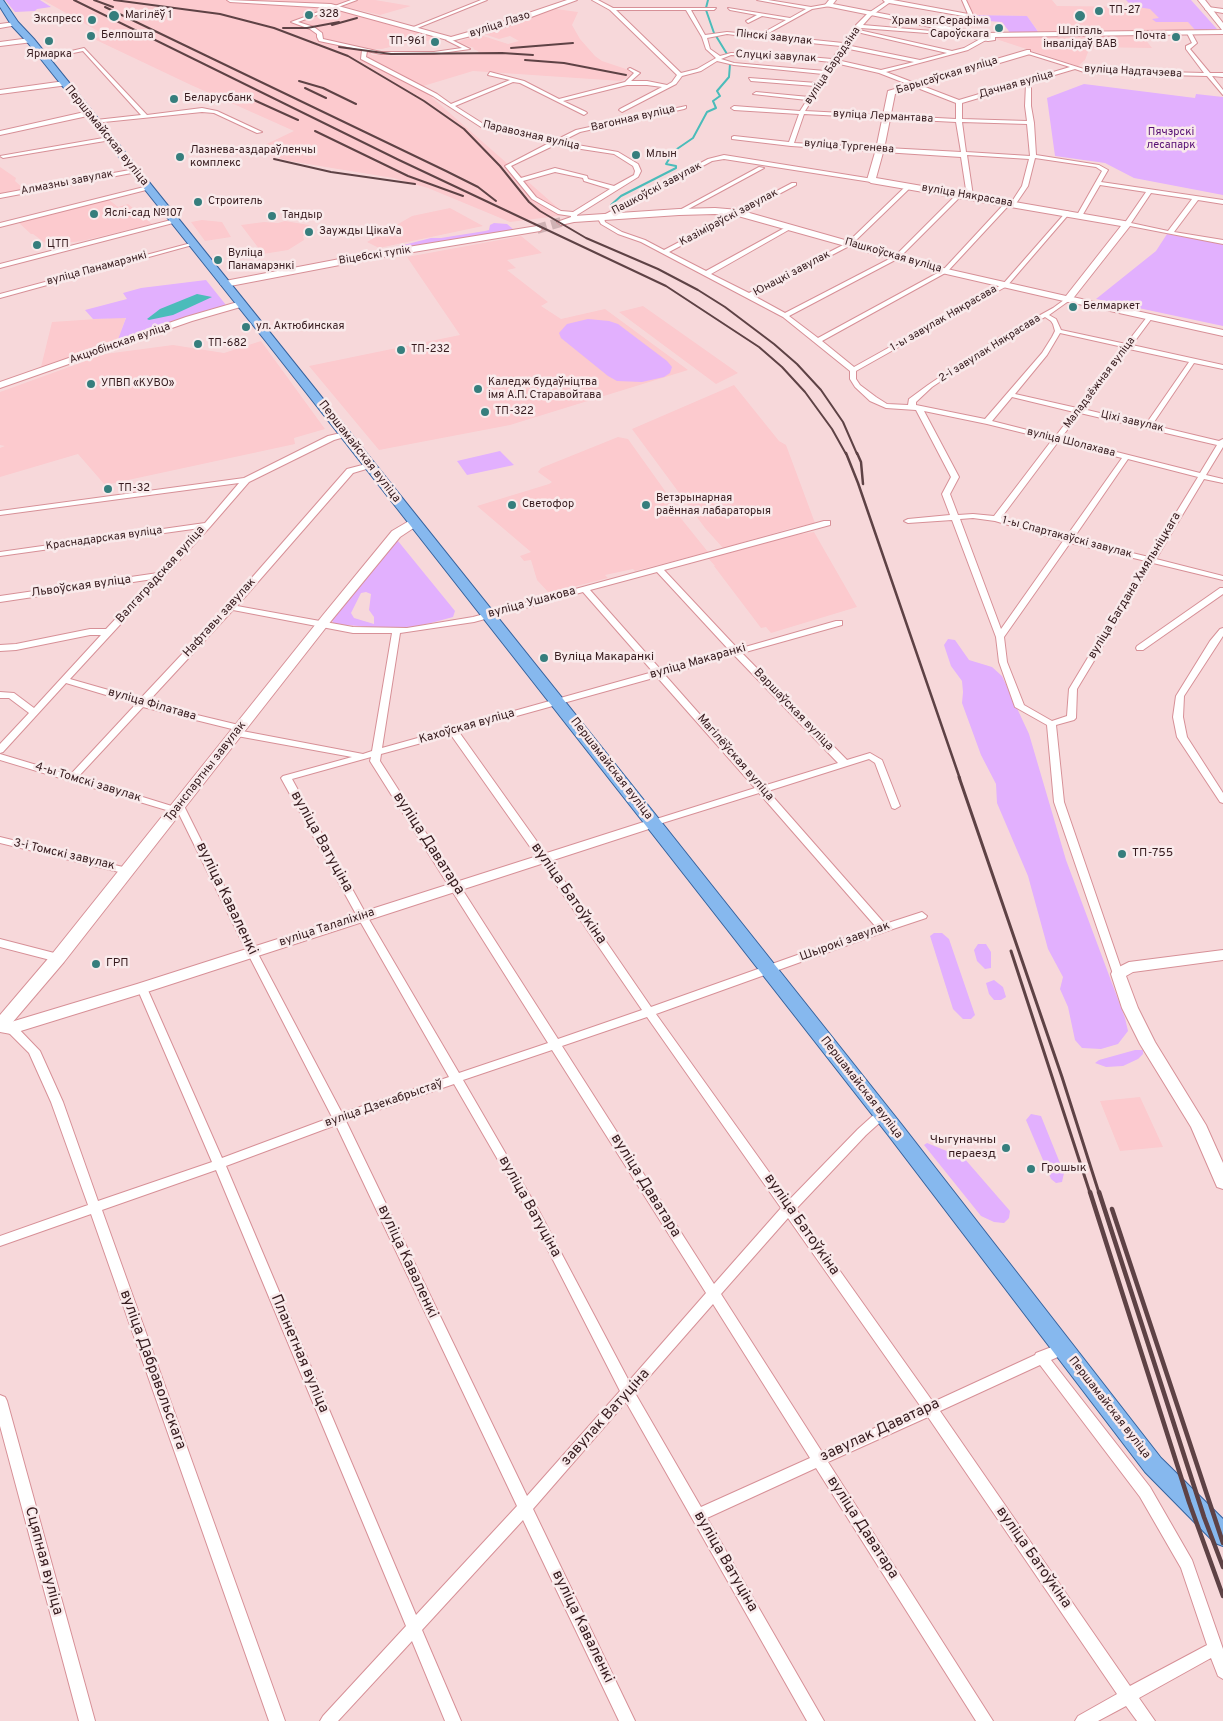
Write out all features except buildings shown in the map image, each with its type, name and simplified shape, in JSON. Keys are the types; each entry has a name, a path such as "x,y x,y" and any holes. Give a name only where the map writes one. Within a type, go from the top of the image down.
{"main road":[{"path":"235,0 309,3 337,7 453,39"},
{"name":"вуліца Лазо","path":"453,39 574,0"},
{"path":"1201,0 1223,28"},
{"name":"Першамайская вуліца","path":"0,2 15,24 65,83 653,823 882,1114 1153,1465 1223,1535"},
{"path":"830,3 869,14 984,37 1000,44"},
{"path":"0,26 15,24"},
{"path":"984,37 1223,32"},
{"path":"0,44 30,40"},
{"name":"вуліца Надтачэева","path":"1009,47 1027,52"},
{"name":"Барысаўская вуліца","path":"885,118 891,93 1027,52"},
{"path":"0,92 65,83"},
{"path":"871,180 880,149 885,118"},
{"name":"вуліца Някрасава","path":"871,180 1127,224"},
{"name":"Пашкоўская вуліца","path":"560,222 574,217 716,211 739,213 945,271 1068,299"},
{"name":"2-і завулак Някрасава","path":"1068,299 1127,224"},
{"name":"Віцебскі тупік","path":"225,284 371,256 537,229"},
{"name":"Транспартны завулак","path":"4,1027 322,624 396,534 414,522"}],"street":[{"path":"355,0 293,22 312,28 320,34 321,40 364,50 412,54 468,49 448,40 453,39"},
{"path":"413,28 483,0"},
{"path":"594,0 612,9 680,75"},
{"path":"759,0 811,8"},
{"path":"879,0 969,16 971,15 963,0"},
{"name":"вуліца Барадзіна","path":"791,144 802,112 825,73 835,61 843,45 869,14 890,1"},
{"path":"759,37 811,8 830,3"},
{"path":"612,9 689,7 714,9"},
{"path":"689,7 710,53 718,56 718,60 734,64 825,73"},
{"path":"1208,9 1223,11"},
{"path":"730,10 790,19"},
{"path":"748,22 762,14"},
{"path":"856,28 984,37"},
{"path":"856,28 953,52"},
{"path":"1189,33 1195,43 1188,47 1188,49 1223,93"},
{"name":"Пінскі завулак","path":"704,37 727,34 843,45 919,61"},
{"path":"881,72 978,44 984,37"},
{"path":"44,58 84,49 145,116"},
{"name":"Паравозная вуліца","path":"364,50 363,58 435,94 483,126 555,143 616,153 636,164 638,171 636,176 613,188"},
{"name":"вуліца Надтачэева","path":"1027,52 1073,68 1096,72 1223,75"},
{"name":"Слуцкі завулак","path":"622,110 674,83 680,75 699,70 724,56 742,54 835,61 881,72 959,102"},
{"name":"Дачная вуліца","path":"959,102 1073,68"},
{"path":"628,83 637,73 630,69"},
{"path":"490,74 511,78 510,81 560,100 584,113"},
{"path":"751,79 818,85"},
{"path":"452,105 510,81"},
{"path":"817,341 945,271 1025,186 1032,157 1031,124 1028,106 1029,81"},
{"path":"560,100 628,83 647,83 665,86"},
{"path":"756,94 810,99"},
{"path":"959,102 959,120 970,196"},
{"name":"Вагонная вуліца","path":"520,180 508,166 510,164 578,131 684,107"},
{"name":"вуліца Лермантава","path":"734,108 885,118 1031,124"},
{"path":"96,122 202,110 214,112 259,132"},
{"path":"0,133 89,114"},
{"name":"вуліца Тургенева","path":"734,138 791,144 1032,157 1103,168 1105,170 1099,183"},
{"path":"3,156 109,139"},
{"name":"вуліца Някрасава","path":"710,160 724,157 871,180"},
{"name":"Пашкоўскі завулак","path":"602,217 710,160"},
{"path":"679,212 761,168"},
{"path":"555,170 585,177 586,180 613,188 574,217 560,213 534,198 520,180 555,170"},
{"name":"Алмазны завулак","path":"0,196 135,171"},
{"path":"1080,215 1099,183 1223,202"},
{"name":"Казіміраўскі завулак","path":"664,252 794,184"},
{"name":"Юнацкі завулак","path":"749,296 849,244 909,186"},
{"path":"0,225 148,188"},
{"name":"2-і завулак Някрасава","path":"1127,224 1149,191"},
{"path":"785,316 897,257 958,194"},
{"path":"1170,234 1196,198"},
{"name":"1-ы завулак Някрасава","path":"852,370 1005,286 1068,213"},
{"path":"602,217 603,222 620,233 643,241 749,296"},
{"path":"0,266 175,221"},
{"name":"вуліца Някрасава","path":"1127,224 1170,234 1223,242"},
{"path":"707,273 790,227"},
{"name":"вуліца Панамарэнкі","path":"0,296 193,244"},
{"name":"Юнацкі завулак","path":"749,296 785,316 852,370"},
{"name":"2-і завулак Някрасава","path":"916,408 912,401 930,386 997,341 1068,299"},
{"name":"Пашкоўская вуліца","path":"1068,299 1149,318 1223,332"},
{"name":"Акцюбінская вуліца","path":"0,385 189,319 241,304"},
{"path":"987,422 1045,354 1058,331 1054,320 1045,314"},
{"name":"Маладзёжная вуліца","path":"996,519 1149,318"},
{"path":"1058,331 1223,367"},
{"path":"1148,426 1193,360"},
{"name":"вуліца Шолахава","path":"852,370 853,379 857,386 873,399 886,406 916,408 987,422 1223,481"},
{"name":"Ціхі завулак","path":"1012,395 1223,443"},
{"path":"916,408 955,477 946,494 1000,637 1003,662 1020,707 1052,724 1059,802 1130,1008 1144,1037 1198,1125 1223,1182"},
{"name":"Валгаградская вуліца","path":"0,750 246,480 331,438 345,434"},
{"name":"вуліца Багдана Хмяльніцкага","path":"1052,724 1070,718 1073,689 1223,443"},
{"path":"1000,637 1126,457"},
{"name":"Нафтавы завулак","path":"72,778 231,607 350,471 370,465"},
{"path":"0,513 246,480"},
{"name":"1-ы Спартакаўскі завулак","path":"908,521 973,516 996,519 1069,540 1223,578"},
{"name":"вуліца Ушакова","path":"231,607 353,630 396,632 489,615 827,523"},
{"name":"Краснадарская вуліца","path":"0,554 207,525"},
{"name":"Варшаўская вуліца","path":"660,570 736,652 844,763"},
{"name":"Львоўская вуліца","path":"0,599 161,575"},
{"name":"Магілёўская вуліца","path":"585,589 883,928"},
{"path":"1140,648 1223,590"},
{"name":"вуліца Макаранкі","path":"557,702 839,623"},
{"path":"1223,631 1213,643 1180,696 1178,717 1182,737 1223,800"},
{"path":"0,648 16,647 90,632 109,632"},
{"name":"вуліца Даватара","path":"396,632 375,761 985,1721"},
{"name":"вуліца Філатава","path":"64,680 238,731"},
{"path":"0,695 11,695 34,712"},
{"name":"Кахоўская вуліца","path":"376,752 557,702"},
{"path":"238,731 362,756"},
{"name":"вуліца Батоўкіна","path":"453,731 649,1012 930,1408 1147,1721"},
{"name":"вуліца Ватуціна","path":"376,752 286,778 455,1079 535,1214 628,1393 816,1721"},
{"path":"653,823 870,756 879,762 895,806"},
{"name":"4-ы Томскі завулак","path":"0,757 178,808"},
{"name":"вуліца Каваленкі","path":"178,808 339,1119 524,1509 628,1721"},
{"name":"вуліца Талаліхіна","path":"4,1027 142,988 653,823"},
{"name":"3-і Томскі завулак","path":"0,840 127,871"},
{"name":"Шырокі завулак","path":"768,969 922,916"},
{"path":"0,943 58,958"},
{"path":"1118,974 1129,967 1223,955"},
{"name":"вуліца Дзекабрыстаў","path":"0,1241 219,1164 339,1119 768,969"},
{"name":"Планетная вуліца","path":"142,988 219,1164 453,1721"},
{"name":"вуліца Дабравольскага","path":"4,1027 34,1051 57,1102 277,1721"},
{"name":"завулак Ватуціна","path":"328,1721 524,1509 789,1208 862,1132 882,1114"},
{"name":"завулак Даватара","path":"699,1515 1062,1349"},
{"path":"1041,1357 1145,1492 1188,1565 1223,1671"},
{"name":"Сцяпная вуліца","path":"0,1401 86,1721"},
{"path":"1083,1721 1215,1648"}],"shaded area":[{"path":"43,0 352,0 338,5 311,3 334,5 444,38 382,49 368,49 372,55 400,56 479,53 474,48 457,42 480,35 508,44 519,41 510,36 499,39 484,34 492,30 503,29 502,26 556,9 578,12 572,25 580,39 595,56 602,61 635,72 621,81 473,71 420,87 566,215 510,222 428,188 393,178 289,161 254,150 294,131 94,39 105,35"},
{"path":"358,0 375,0 411,6 380,15 342,6"},
{"name":"Шпіталь інвалідаў ВАВ","path":"966,0 1052,0 1057,6 1152,7 1165,22 1188,22 1196,30 1038,31 1027,16 972,15"},
{"path":"1142,35 1152,48 1090,47 1085,60 1078,66 996,39 997,37"},
{"path":"0,167 16,178 15,181 24,189 0,195"},
{"name":"Яслі-сад №107","path":"108,199 118,207 128,204 152,224 82,241 48,245 31,234 18,222"},
{"path":"450,208 483,226 379,248 367,242 412,216"},
{"path":"202,220 222,222 231,237 205,241 191,222"},
{"path":"285,221 309,225 315,234 303,236 304,240 288,250 263,254 241,225 264,222 278,223"},
{"name":"Каледж будаўніцтва імя А.П. Старавойтава","path":"521,236 542,253 507,260 516,268 507,270 548,302 541,306 561,319 605,309 688,370 510,425 379,450 309,366 460,335 407,257"},
{"path":"643,306 738,373 716,384 619,312"},
{"path":"126,317 117,342 41,367 52,322"},
{"path":"261,341 325,429 294,438 295,444 105,485 78,454 0,477 0,448 5,446 0,445 0,392 105,354 173,345 224,353"},
{"path":"734,385 779,441 786,445 815,523 723,548 705,528 632,429"},
{"path":"618,437 628,439 673,502 671,506 708,552 635,571 633,569 605,575 608,578 549,593 537,580 531,560 524,561 520,556 531,552 477,506 549,484 552,482 538,472 541,468"},
{"path":"814,532 857,607 771,633 766,627 761,628 708,558 789,536"},
{"path":"1140,1097 1163,1147 1120,1151 1100,1101"}],"green space":[{"path":"5,0 40,0 51,7 35,11 15,12"},
{"path":"1126,0 1191,0 1217,29 1196,31 1188,22 1156,22 1152,19 1159,18 1150,9 1132,6"},
{"path":"972,15 1027,16 1039,33 1011,34 1002,22 988,21 985,17 972,17"},
{"name":"Пячэрскі лесапарк","path":"1084,84 1195,98 1196,94 1223,97 1223,195 1134,178 1105,163 1055,156 1047,98"},
{"path":"494,223 507,224 513,229 511,231 398,249 396,247 431,238 485,231 489,230 490,225"},
{"path":"1167,234 1223,244 1223,326 1096,299 1156,251"},
{"path":"206,280 226,305 117,342 126,318 93,319 85,310 127,299 123,293 141,288"},
{"path":"588,319 618,324 667,361 672,367 670,373 664,377 642,382 617,381 608,376 561,338 559,333 567,324"},
{"path":"500,451 514,465 467,475 457,461"},
{"path":"398,541 455,611 453,617 407,628 333,624 332,618 393,542","holes":["361,593 371,594 369,610 374,617 374,624 354,618 351,613"]},
{"path":"948,639 955,640 969,660 992,667 1002,676 1029,734 1066,860 1125,1018 1128,1031 1118,1044 1101,1049 1082,1048 1075,1040 1068,1007 1060,989 1063,977 1048,949 1028,876 997,803 996,784 981,755 962,703 962,681 951,666 944,645"},
{"path":"934,933 942,933 949,939 975,1015 971,1019 963,1019 953,1009 930,936"},
{"path":"978,944 986,944 991,952 991,968 985,969 977,961 974,950"},
{"path":"994,980 1003,987 1006,997 1001,1000 994,1000 989,994 986,983"},
{"path":"1135,1050 1143,1050 1143,1054 1138,1059 1123,1066 1106,1067 1095,1063 1099,1060"},
{"path":"1031,1114 1041,1116 1064,1173 1062,1182 1056,1183 1051,1179 1026,1120"},
{"path":"927,1143 964,1158 1010,1211 1009,1218 1004,1223 994,1222 981,1216 924,1145"}],"water":[{"path":"197,294 212,297 173,315 147,319 160,309"}],"waterway":[{"path":"706,8 708,0"},
{"path":"706,10 714,33"},
{"path":"716,36 727,54"},
{"path":"611,205 621,196 676,168 676,166 666,164 674,151 693,138 707,112 716,108 713,101 720,96 717,91 729,77 730,64"}],"tunnel":[{"path":"537,229 561,222"}],"railway":[{"path":"74,0 399,160 666,286 759,347 782,367 805,392 832,429 846,454"},
{"path":"94,0 113,7"},
{"path":"114,0 220,14 274,28 348,56 424,101 464,129 500,166 529,202 540,211 586,238 658,269 698,290 725,307 774,344 797,364 821,390 843,422 857,454"},
{"path":"105,7 446,171 478,187 496,201"},
{"path":"332,25 357,18"},
{"path":"283,28 307,28 339,22"},
{"path":"511,48 573,43"},
{"path":"339,47 391,54 502,53 533,55"},
{"path":"525,60 564,63 626,75"},
{"path":"299,81 323,88 356,104"},
{"path":"305,88 326,98"},
{"path":"245,96 298,120"},
{"path":"315,131 408,176 463,196"},
{"path":"274,159 331,172 415,184"},
{"path":"846,453 960,779"},
{"path":"857,453 861,462 863,484"},
{"path":"959,777 1062,1077 1099,1193"},
{"path":"1011,951 1090,1193"},
{"path":"1090,1192 1189,1502 1223,1596"},
{"path":"1099,1192 1204,1517 1223,1567"},
{"path":"1112,1209 1223,1543"}],"place":[{"name":"ТП-27","path":"1099,11"},
{"name":"328","path":"309,15"},
{"name":"Магілёў 1","path":"114,16"},
{"name":"Шпіталь інвалідаў ВАВ","path":"1080,16"},
{"name":"Экспресс","path":"92,20"},
{"name":"Храм звг.Серафіма Сароўскага","path":"999,28"},
{"name":"Белпошта","path":"91,36"},
{"name":"Почта","path":"1176,37"},
{"name":"Ярмарка","path":"49,41"},
{"name":"ТП-961","path":"435,42"},
{"name":"Беларусбанк","path":"174,99"},
{"name":"Млын","path":"636,155"},
{"name":"Лазнева-аздараўленчы комплекс","path":"180,157"},
{"name":"Строитель","path":"198,202"},
{"name":"Яслі-сад №107","path":"94,214"},
{"name":"Тандыр","path":"272,216"},
{"name":"Заужды ЦікаVа","path":"309,232"},
{"name":"ЦТП","path":"37,245"},
{"name":"Вуліца Панамарэнкі","path":"218,260"},
{"name":"Белмаркет","path":"1073,307"},
{"name":"ул. Актюбинская","path":"246,327"},
{"name":"ТП-682","path":"198,344"},
{"name":"ТП-232","path":"401,350"},
{"name":"УПВП «КУВО»","path":"91,384"},
{"name":"Каледж будаўніцтва імя А.П. Старавойтава","path":"478,389"},
{"name":"ТП-322","path":"485,412"},
{"name":"ТП-32","path":"108,489"},
{"name":"Светофор","path":"512,505"},
{"name":"Ветэрынарная раённая лабараторыя","path":"646,505"},
{"name":"Вуліца Макаранкі","path":"544,658"},
{"name":"ТП-755","path":"1122,854"},
{"name":"ГРП","path":"96,964"},
{"name":"Чыгуначны пераезд","path":"1006,1148"},
{"name":"Грошык","path":"1031,1169"}]}
